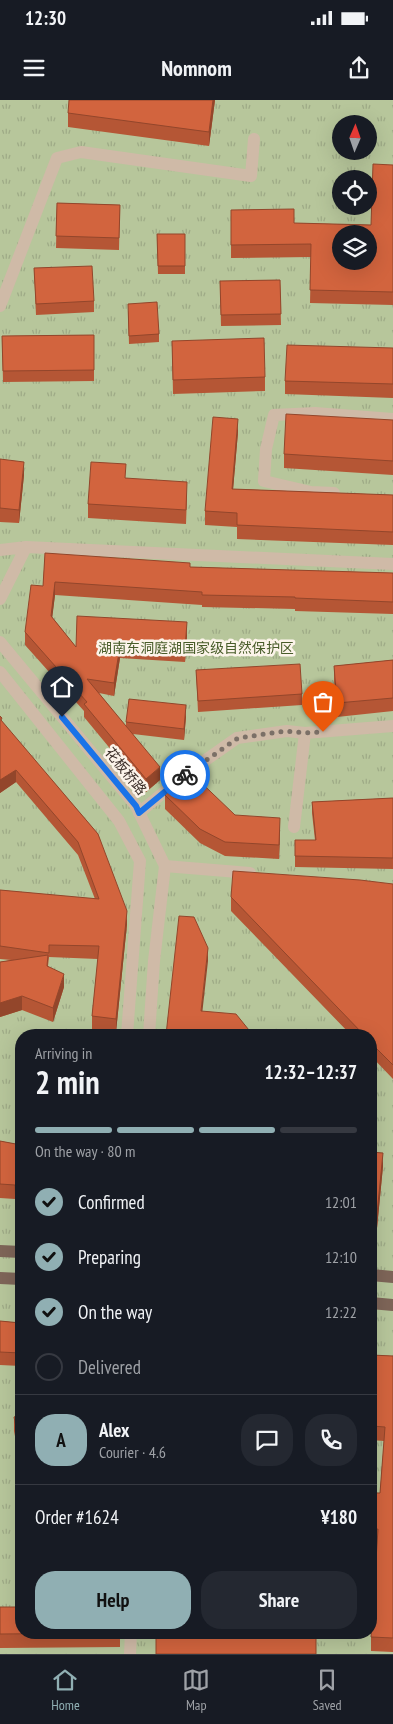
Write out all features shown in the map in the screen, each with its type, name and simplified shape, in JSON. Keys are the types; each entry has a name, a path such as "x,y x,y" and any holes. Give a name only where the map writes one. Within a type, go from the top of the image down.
{"main road":[{"path":"0,1251 15,1252"},
{"path":"377,1276 393,1277"},
{"path":"0,1278 15,1279"},
{"path":"377,1304 393,1305"}],"street":[{"path":"0,306 57,158 81,152 251,176 254,139"},
{"path":"347,494 311,492 264,481 266,449 274,415 316,413 393,419"},
{"path":"0,550 26,547 393,564"},
{"path":"0,599 26,547"},
{"name":"花板桥路","path":"0,642 136,806 165,866"},
{"path":"0,672 119,821 140,860 127,1029"},
{"path":"139,813 182,776 238,738 286,731 305,733 393,726"},
{"path":"294,827 305,733"},
{"path":"149,1029 154,961 165,866 264,874"},
{"path":"130,1654 131,1639"}],"green space":[{"name":"湖南东洞庭湖国家级自然保护区","path":"0,100 393,100 393,1654 0,1654"}],"building":[{"path":"69,100 213,100 209,132 68,113"},
{"path":"373,164 393,165 393,292 310,290 311,244 231,245 231,210 294,209 294,223 371,225 371,215 377,215 377,170 373,170"},
{"path":"57,203 120,205 119,238 56,236"},
{"path":"157,234 185,234 185,266 158,266"},
{"path":"92,266 94,301 36,304 34,268"},
{"path":"280,280 281,314 221,315 220,281"},
{"path":"157,302 159,334 129,336 128,304"},
{"path":"94,335 94,370 3,371 2,336"},
{"path":"264,338 265,377 173,380 172,341"},
{"path":"287,345 393,348 393,384 285,381"},
{"path":"286,414 393,420 393,461 284,454"},
{"path":"213,417 238,419 232,489 393,495 393,532 237,525 237,513 205,511"},
{"path":"0,459 24,462 19,510 0,508"},
{"path":"91,462 126,464 125,478 187,482 186,510 88,504"},
{"path":"45,553 190,563 190,567 393,573 393,602 202,595 202,592 55,582 51,616 76,647 77,616 187,622 185,649 120,646 114,683 87,679 160,767 146,779 84,704 87,702 25,632 31,585 43,586"},
{"path":"393,660 393,698 337,703 334,666"},
{"path":"300,664 302,694 198,701 196,670"},
{"path":"129,699 186,705 184,729 126,722"},
{"path":"0,716 1,720 98,834 127,911 116,1019 92,1016 99,946 49,945 49,953 0,946 0,890 99,899 78,842 16,770 0,780"},
{"path":"189,771 235,815 280,818 279,845 225,842 200,829 165,795"},
{"path":"393,798 393,858 295,856 295,840 316,840 312,802"},
{"path":"233,871 393,884 393,1065 377,1049 377,1029 358,1029 231,897"},
{"path":"179,916 194,917 208,948 201,1011 236,1014 248,1029 167,1029"},
{"path":"48,955 47,966 64,974 53,1008 22,996 0,1003 0,962"},
{"path":"0,1141 15,1144 15,1185 0,1184"},
{"path":"377,1152 383,1153 377,1214"},
{"path":"0,1321 15,1322 15,1353 0,1352"},
{"path":"377,1355 393,1356 393,1638 377,1637 377,1493 380,1493 385,1427 377,1426"},
{"path":"0,1607 15,1607 15,1634 0,1634"},
{"path":"156,1639 316,1639 316,1654 156,1654"}],"way so far":[{"path":"185,775 238,738 286,731 323,732"}],"route":[{"path":"62,717 136,806 139,813 185,775"}]}
